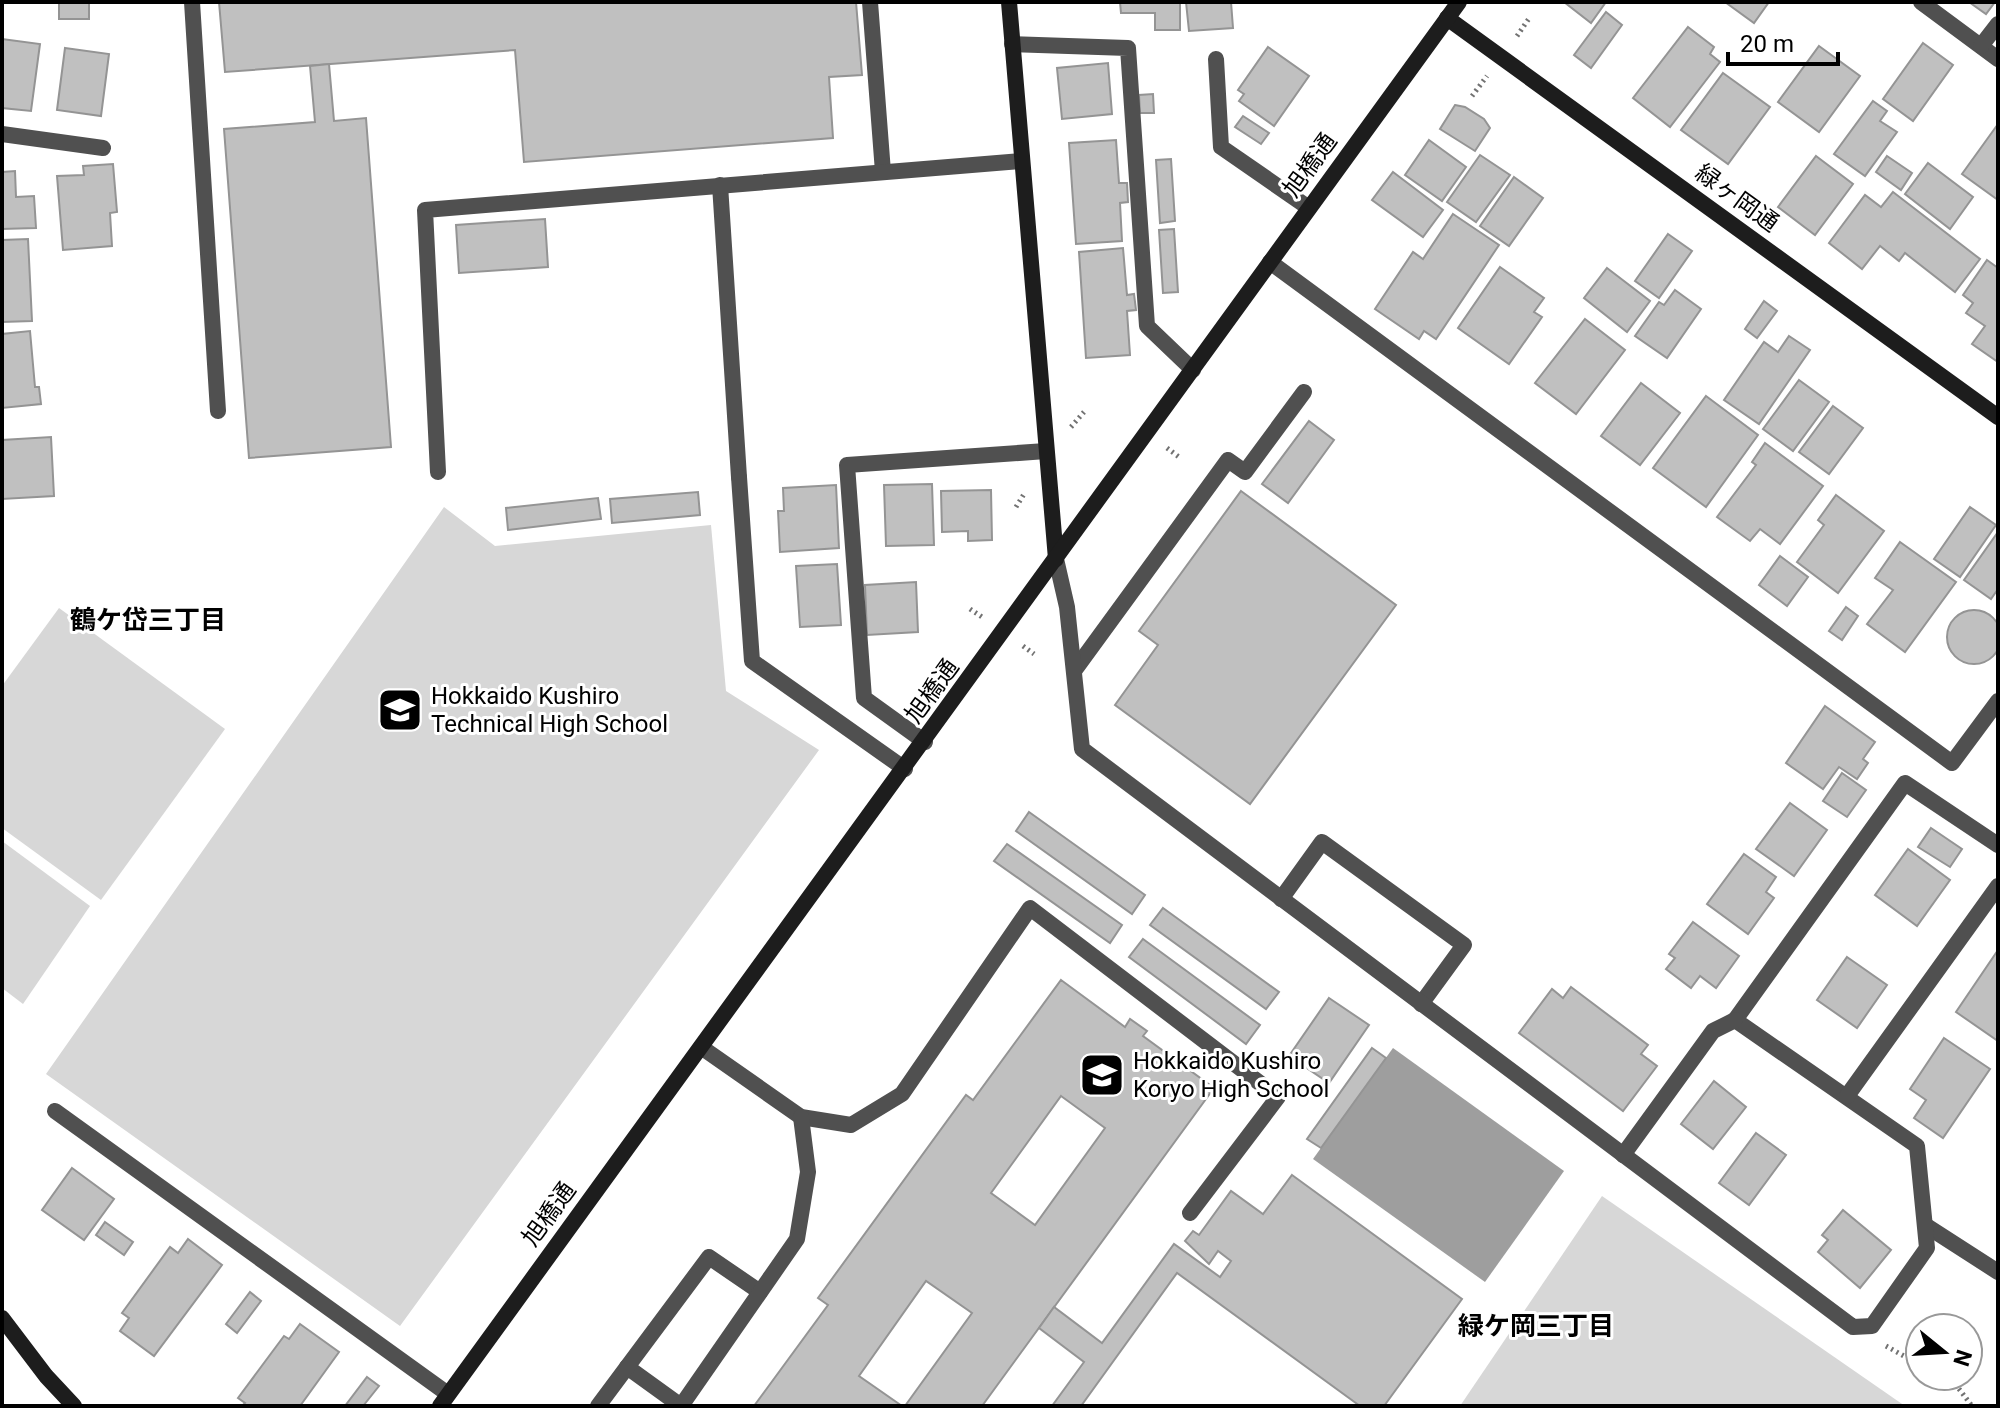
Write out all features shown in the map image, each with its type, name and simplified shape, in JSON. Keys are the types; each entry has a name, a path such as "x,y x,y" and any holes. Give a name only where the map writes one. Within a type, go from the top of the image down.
{"street":[{"path":"192,2 218,411"},
{"path":"870,2 883,172"},
{"path":"1009,2 1056,559 1067,607 1082,749 1853,1327 1872,1326 1927,1248 1917,1146 1735,1020"},
{"name":"旭橋通","path":"444,1400 925,742 1459,2"},
{"path":"1921,2 1998,59"},
{"name":"緑ヶ岡通","path":"1447,18 1998,417"},
{"path":"1981,46 1998,24"},
{"path":"1012,44 1128,48 1147,326 1193,370"},
{"path":"1216,59 1221,147 1309,208"},
{"path":"2,134 103,148"},
{"path":"438,472 425,210 1022,161"},
{"path":"720,185 752,661 905,769"},
{"path":"1270,262 1952,763 1998,701"},
{"path":"1074,671 1228,460 1245,472 1304,392"},
{"path":"925,742 864,698 847,465 1046,451"},
{"path":"1623,1155 1713,1031 1735,1020 1905,783 1998,845"},
{"path":"1281,899 1322,842 1464,945 1421,1004"},
{"path":"1847,1096 1998,886"},
{"path":"701,1047 801,1117 851,1125 902,1094 1030,908 1278,1097 1190,1213"},
{"path":"55,1111 444,1400"},
{"path":"627,1367 681,1406 797,1239 805,1207 808,1172 801,1117"},
{"path":"1925,1225 1998,1272"},
{"path":"598,1406 709,1257 760,1292"},
{"path":"2,1318 46,1376 74,1406"}],"shaded area":[{"path":"444,507 495,546 711,525 726,691 819,750 400,1326 46,1074"},
{"path":"59,608 225,729 101,900 2,828 2,686"},
{"path":"2,841 90,906 23,1004 2,988"},
{"path":"1393,1048 1564,1171 1485,1282 1313,1159"},
{"path":"1602,1196 1905,1406 1460,1406"}],"building":[{"path":"59,2 89,2 89,19 59,19"},
{"path":"219,2 856,2 862,75 829,77 833,138 524,162 515,50 225,72"},
{"path":"1120,2 1180,2 1180,30 1155,30 1155,13 1121,13"},
{"path":"1186,2 1231,2 1233,28 1189,31"},
{"path":"1564,2 1606,2 1591,23"},
{"path":"1725,2 1769,2 1754,23"},
{"path":"1969,2 1995,2 1986,14"},
{"path":"1606,12 1622,25 1591,68 1574,55"},
{"path":"1688,27 1714,47 1710,54 1720,62 1670,127 1633,98"},
{"path":"2,39 40,44 31,111 2,108"},
{"path":"1923,43 1953,65 1913,121 1883,99"},
{"path":"1819,46 1860,76 1819,132 1778,102"},
{"path":"1268,47 1309,76 1274,126 1239,101 1244,94 1238,90"},
{"path":"65,48 109,54 101,116 57,110"},
{"path":"1108,63 1112,114 1062,119 1057,68"},
{"path":"329,64 334,121 366,118 391,447 249,458 224,129 315,122 310,66"},
{"path":"1723,73 1770,107 1728,164 1681,130"},
{"path":"1153,94 1154,113 1140,113 1139,95"},
{"path":"1873,101 1887,111 1880,121 1897,132 1865,176 1834,154"},
{"path":"1455,105 1465,107 1484,119 1490,128 1475,151 1440,129"},
{"path":"1243,116 1269,133 1261,144 1235,127"},
{"path":"1998,124 1998,200 1962,174"},
{"path":"1116,140 1119,183 1127,183 1128,202 1120,203 1122,241 1076,244 1069,143"},
{"path":"1429,140 1466,167 1442,201 1405,175"},
{"path":"1480,155 1510,175 1476,222 1447,202"},
{"path":"1816,156 1853,184 1815,235 1778,207"},
{"path":"1887,156 1912,173 1901,190 1876,172"},
{"path":"1171,159 1175,221 1160,223 1156,160"},
{"path":"1928,163 1973,197 1950,229 1905,194"},
{"path":"113,164 117,212 110,213 112,246 63,250 57,176 84,175 83,166"},
{"path":"15,171 16,197 34,196 36,228 2,229 2,172"},
{"path":"1393,172 1443,210 1423,237 1372,200"},
{"path":"1514,177 1543,198 1509,246 1480,226"},
{"path":"1893,192 1980,259 1955,292 1905,253 1899,261 1880,246 1862,269 1829,243 1865,195 1881,207"},
{"path":"1453,214 1499,245 1436,339 1424,331 1419,339 1375,309 1413,252 1423,259"},
{"path":"545,219 548,267 459,273 456,225"},
{"path":"1174,229 1178,292 1163,293 1159,230"},
{"path":"1668,234 1692,251 1659,298 1635,281"},
{"path":"28,239 32,321 2,322 2,240"},
{"path":"1123,248 1127,295 1134,294 1136,310 1127,311 1130,355 1086,358 1079,252"},
{"path":"1987,260 1998,268 1998,362 1972,344 1985,326 1966,313 1973,303 1963,295"},
{"path":"1500,267 1544,298 1534,312 1542,317 1509,364 1458,328"},
{"path":"1607,268 1650,301 1627,332 1584,298"},
{"path":"1675,290 1701,309 1667,358 1635,336 1659,302 1664,305"},
{"path":"1764,301 1777,311 1757,338 1745,329"},
{"path":"1585,319 1625,350 1576,414 1535,383"},
{"path":"30,331 35,387 39,387 41,404 2,408 2,334"},
{"path":"1789,336 1810,350 1759,424 1724,400 1764,342 1778,352"},
{"path":"1799,380 1829,402 1793,451 1763,429"},
{"path":"1641,383 1680,413 1640,465 1601,436"},
{"path":"1706,396 1758,435 1706,507 1653,468"},
{"path":"1833,406 1863,428 1829,474 1799,452"},
{"path":"1309,421 1334,440 1288,503 1262,484"},
{"path":"51,437 54,496 2,499 2,440"},
{"path":"1765,443 1823,486 1780,544 1760,529 1750,541 1717,517 1756,465 1752,462"},
{"path":"932,484 934,545 886,546 884,485"},
{"path":"836,485 839,548 780,552 778,511 784,511 783,488"},
{"path":"991,490 992,540 968,541 968,531 942,532 941,491"},
{"path":"1241,491 1396,605 1250,804 1115,705 1158,645 1139,631"},
{"path":"698,492 700,515 612,523 610,499"},
{"path":"1836,495 1884,531 1838,593 1797,562 1824,525 1818,520"},
{"path":"598,498 601,519 508,530 506,508"},
{"path":"1970,507 1996,525 1960,577 1934,559"},
{"path":"1998,532 1998,589 1991,599 1964,580"},
{"path":"1900,542 1956,582 1905,652 1867,624 1893,590 1875,578"},
{"path":"1780,556 1808,577 1787,606 1759,585"},
{"path":"837,564 841,625 800,627 796,566"},
{"path":"916,582 918,632 867,635 865,585"},
{"path":"1846,607 1858,616 1842,640 1829,631"},
{"path":"1974,610 1993,618 2001,637 1993,656 1974,664 1955,656 1947,637 1955,618"},
{"path":"1825,706 1875,742 1863,759 1868,763 1857,779 1839,767 1823,789 1786,763"},
{"path":"1842,773 1866,790 1847,817 1823,801"},
{"path":"1790,803 1827,830 1794,876 1756,849"},
{"path":"1029,812 1145,895 1132,914 1016,831"},
{"path":"1931,828 1962,849 1950,867 1918,847"},
{"path":"1007,844 1122,925 1110,943 994,861"},
{"path":"1908,849 1950,880 1917,926 1875,895"},
{"path":"1744,854 1776,877 1766,892 1774,898 1748,934 1707,904"},
{"path":"1163,908 1279,992 1266,1009 1150,925"},
{"path":"1693,922 1739,956 1716,988 1700,976 1691,988 1666,969 1675,958 1669,954"},
{"path":"1143,939 1260,1025 1246,1044 1129,957"},
{"path":"1998,950 1998,1041 1956,1012"},
{"path":"1847,957 1887,985 1857,1028 1817,1000"},
{"path":"1061,980 1125,1027 1130,1019 1147,1031 1143,1036 1214,1088 982,1406 905,1406 972,1313 926,1281 859,1376 902,1406 754,1406 828,1305 818,1298 966,1095 973,1100","holes":["1061,1096 1105,1128 1035,1225 991,1193"]},
{"path":"1571,987 1648,1045 1641,1054 1657,1066 1623,1111 1519,1033 1552,989 1563,998"},
{"path":"1329,998 1369,1025 1329,1083 1289,1056"},
{"path":"1944,1038 1990,1069 1943,1138 1914,1118 1926,1100 1910,1089"},
{"path":"1372,1048 1386,1058 1321,1148 1307,1139"},
{"path":"1714,1081 1746,1107 1713,1149 1681,1124"},
{"path":"1756,1133 1786,1155 1749,1205 1719,1183"},
{"path":"72,1168 114,1199 84,1240 42,1210"},
{"path":"1292,1175 1462,1299 1384,1406 1360,1406 1177,1273 1081,1406 1052,1406 1084,1362 1039,1328 1054,1307 1102,1343 1174,1244 1220,1277 1231,1261 1218,1251 1209,1264 1185,1241 1193,1231 1199,1235 1231,1191 1263,1214"},
{"path":"1843,1210 1891,1250 1860,1288 1818,1252 1828,1240 1822,1235"},
{"path":"105,1222 133,1242 124,1255 96,1235"},
{"path":"188,1239 222,1265 154,1356 120,1331 129,1318 122,1313 170,1247 178,1253"},
{"path":"250,1292 261,1301 237,1333 226,1324"},
{"path":"300,1324 339,1352 300,1406 242,1406 245,1403 238,1398 284,1336 289,1339"},
{"path":"367,1377 379,1386 363,1406 345,1406"}],"place":[{"name":"Hokkaido Kushiro Technical High School","path":"400,710"},
{"name":"Hokkaido Kushiro Koryo High School","path":"1102,1075"}],"district":[{"name":"鶴ケ岱三丁目","path":"148,620"},
{"name":"緑ケ岡三丁目","path":"1536,1326"}]}
